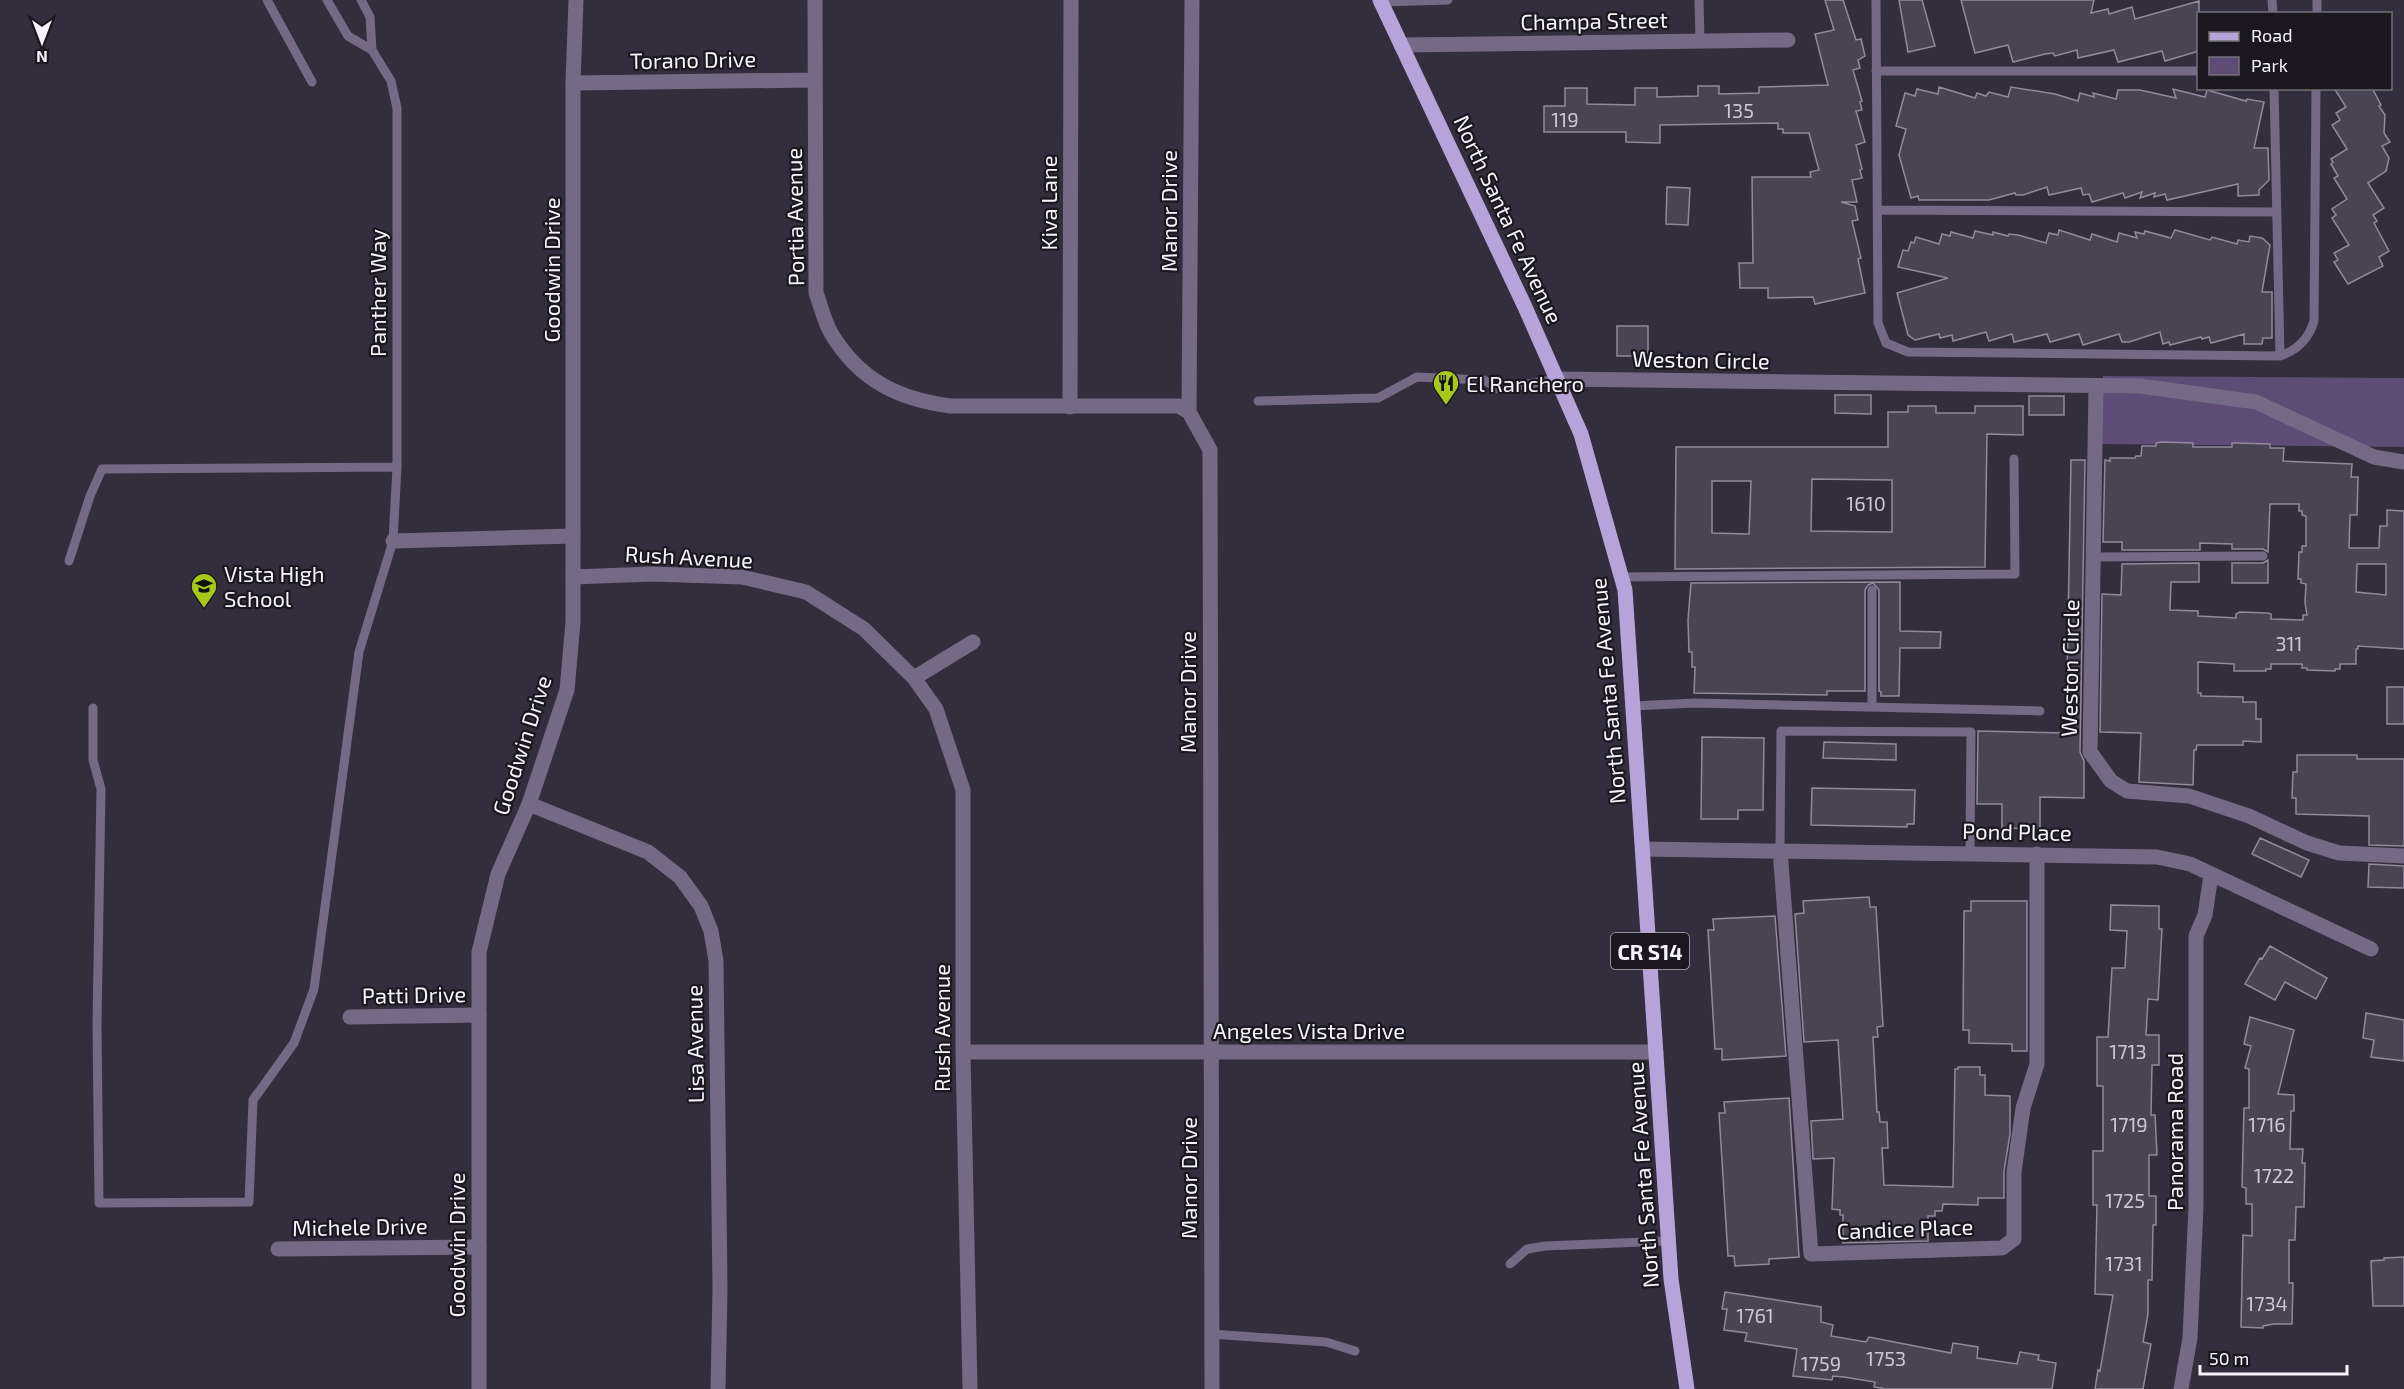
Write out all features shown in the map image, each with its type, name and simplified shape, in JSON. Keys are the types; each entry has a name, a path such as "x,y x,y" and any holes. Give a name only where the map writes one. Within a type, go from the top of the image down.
{"main road":[{"name":"North Santa Fe Avenue","path":"1381,1 1444,132 1581,434 1625,590 1668,1241 1671,1279 1687,1389"}],"street":[{"name":"Goodwin Drive","path":"479,1389 479,952 498,874 529,804 567,690 573,622 573,83 576,0"},
{"name":"Portia Avenue","path":"815,0 816,293 831,332 860,371 879,384 921,402 950,406 1179,406 1189,412"},
{"name":"Kiva Lane","path":"1070,406 1071,0"},
{"name":"Manor Drive","path":"1192,0 1189,412 1210,450 1212,1389"},
{"name":"Champa Street","path":"1401,45 1788,40"},
{"name":"Torano Drive","path":"573,83 814,80"},
{"name":"Weston Circle","path":"1558,379 2140,386 2256,402 2374,458 2404,462"},
{"name":"Weston Circle","path":"2096,387 2090,752 2111,781 2127,791 2189,796 2249,816 2307,843 2339,853 2404,856"},
{"path":"393,541 573,536"},
{"name":"Rush Avenue","path":"573,577 652,574 742,577 806,592 864,629 914,678 936,709 963,790 963,1052 970,1389"},
{"path":"914,678 973,642"},
{"name":"Lisa Avenue","path":"529,804 648,852 680,877 701,906 711,931 716,961 720,1289 718,1389"},
{"name":"Pond Place","path":"1643,849 2157,857 2190,864 2371,949"},
{"name":"Candice Place","path":"1780,850 1811,1254 2002,1248 2014,1239 2014,1172 2023,1108 2037,1064 2037,854"},
{"name":"Panorama Road","path":"2181,1389 2190,1338 2196,1207 2196,936 2205,915 2211,875"},
{"name":"Patti Drive","path":"350,1017 479,1015"},
{"name":"Angeles Vista Drive","path":"963,1052 1656,1052"},
{"name":"Michele Drive","path":"278,1249 479,1247"}],"lane":[{"path":"267,0 312,82"},
{"name":"Panther Way","path":"327,0 348,36 372,50"},
{"name":"Panther Way","path":"93,708 93,760 100,789 97,1025 99,1203 249,1202 253,1100 294,1043 314,989 359,652 393,541 397,467 397,108 391,81 372,50 370,17 361,0"},
{"path":"1381,1 1447,0"},
{"path":"1699,0 1700,41"},
{"path":"1876,0 1878,323 1886,343 1908,352 2280,356 2291,352 2310,334 2314,321 2316,90"},
{"path":"1876,71 2197,71"},
{"path":"2274,90 2280,356"},
{"path":"1878,210 2276,212"},
{"path":"1258,401 1378,398 1417,377 1484,380 1498,389 1558,379"},
{"path":"1621,577 2015,574 2014,459"},
{"path":"69,561 90,496 102,469 397,467"},
{"path":"2093,557 2263,556"},
{"path":"1872,590 1872,707"},
{"path":"1633,706 1695,702 2040,711"},
{"path":"1780,850 1781,731 1971,732 1971,853"},
{"path":"1510,1264 1527,1249 1545,1246 1668,1241"},
{"path":"1211,1334 1326,1342 1355,1351"}],"green space":[{"path":"2103,376 2404,378 2404,447 2102,444"}],"building":[{"path":"1825,0 1843,0 1856,40 1861,39 1865,56 1858,60 1860,68 1853,70 1862,101 1860,102 1862,110 1856,111 1865,142 1856,145 1862,178 1852,180 1857,202 1841,202 1855,206 1858,220 1852,221 1861,258 1858,259 1865,293 1815,304 1813,297 1768,298 1768,288 1740,288 1739,263 1753,263 1752,177 1811,177 1810,172 1819,170 1809,133 1783,133 1783,129 1778,129 1778,123 1660,125 1660,143 1626,142 1626,132 1544,132 1544,106 1565,106 1565,88 1587,88 1587,104 1635,105 1635,88 1657,88 1657,97 1698,96 1698,86 1719,86 1719,94 1759,93 1759,87 1828,85 1815,34 1834,30"},
{"path":"1899,0 1922,0 1935,46 1908,52"},
{"path":"1961,0 2094,0 2091,13 2108,9 2109,14 2132,7 2135,19 2199,1 2197,52 2165,61 2162,51 2118,62 2114,50 2078,58 2077,50 2055,56 2053,53 2045,54 2013,62 2008,45 1975,53"},
{"path":"1939,87 1975,98 1977,93 1986,96 1989,92 2008,97 2011,87 2055,94 2078,101 2080,93 2094,97 2093,93 2116,99 2118,90 2140,90 2176,98 2173,89 2205,97 2207,90 2246,101 2247,99 2264,102 2254,148 2268,148 2269,180 2259,190 2259,195 2238,196 2238,184 2167,200 2165,194 2154,197 2155,193 2140,198 2142,192 2125,198 2123,193 2092,202 2089,194 2083,195 2081,188 2049,195 2047,187 2023,195 2015,193 1989,200 1919,200 1918,196 1911,198 1899,155 1906,129 1896,126 1905,93 1915,96 1917,89 1938,94"},
{"path":"2335,90 2373,90 2385,115 2384,133 2390,142 2382,146 2389,158 2386,171 2368,183 2384,208 2373,215 2377,221 2374,223 2389,251 2379,257 2383,266 2348,284 2334,262 2338,260 2334,253 2349,245 2332,218 2336,215 2332,209 2347,199 2334,178 2338,176 2331,164 2333,162 2331,159 2347,149 2332,125 2340,120 2336,113 2346,107"},
{"path":"1667,187 1690,188 1688,225 1666,224"},
{"path":"2059,230 2090,240 2092,234 2117,242 2119,233 2137,238 2135,232 2144,234 2145,231 2171,238 2175,230 2210,240 2212,237 2237,244 2238,240 2249,242 2250,236 2262,238 2270,245 2262,292 2272,292 2272,338 2263,338 2262,344 2244,344 2244,334 2211,343 2209,337 2202,339 2201,337 2170,345 2169,342 2163,344 2160,332 2129,342 2122,342 2119,334 2083,345 2079,334 2050,342 2047,334 2014,342 2012,334 1989,341 1986,332 1953,341 1952,335 1940,338 1939,334 1915,340 1908,335 1897,293 1948,278 1898,267 1903,250 1908,251 1911,242 1914,243 1916,237 1939,244 1942,234 1950,236 1951,232 1973,238 1975,231 1993,235 1993,232 2008,236 2009,234 2018,235 2046,243 2049,233 2058,235"},
{"path":"1617,326 1648,326 1648,356 1617,356"},
{"path":"1835,395 1871,395 1871,414 1835,413"},
{"path":"2029,396 2064,396 2064,415 2029,415"},
{"path":"1908,406 1936,406 1936,413 1975,413 1975,406 2023,406 2023,435 1987,434 1985,567 1675,569 1676,447 1888,447 1888,412 1908,412","holes":["1812,479 1892,480 1892,532 1811,531","1712,481 1751,481 1749,534 1712,533"]},
{"path":"2156,443 2193,443 2193,447 2232,447 2232,443 2270,444 2270,448 2284,448 2283,461 2352,464 2351,477 2358,477 2357,515 2350,515 2349,548 2379,548 2380,526 2387,526 2387,510 2404,511 2404,649 2358,646 2356,664 2340,664 2340,669 2335,669 2335,671 2307,670 2307,668 2302,668 2302,664 2271,664 2271,669 2266,669 2266,671 2234,671 2234,664 2198,662 2198,693 2201,693 2201,696 2243,697 2243,702 2256,702 2256,719 2261,719 2261,742 2243,741 2243,745 2197,745 2194,750 2193,785 2139,782 2141,733 2100,732 2102,594 2121,595 2122,564 2199,563 2199,582 2171,582 2170,610 2198,611 2198,616 2236,618 2236,614 2240,612 2268,613 2271,614 2271,619 2303,620 2303,615 2307,615 2306,584 2301,583 2301,579 2298,579 2299,552 2302,552 2302,546 2306,546 2306,516 2299,511 2299,504 2270,504 2268,552 2263,549 2232,549 2232,544 2200,543 2200,550 2122,550 2122,542 2103,542 2105,460 2141,456 2142,446 2156,446","holes":["2357,564 2386,564 2386,595 2356,592"]},
{"path":"2071,460 2085,460 2080,752 2084,761 2084,798 2040,797 2040,829 2002,828 2002,804 1977,804 1978,731 2066,733"},
{"path":"2268,560 2268,583 2232,583 2232,563 2263,563"},
{"path":"1900,582 1900,631 1941,632 1940,648 1900,648 1899,696 1881,696 1879,691 1879,590 1873,583 1865,590 1865,691 1827,691 1827,695 1694,693 1695,667 1692,667 1692,652 1689,652 1688,620 1691,583"},
{"path":"2387,687 2404,687 2404,724 2387,724"},
{"path":"1702,737 1764,738 1763,810 1738,810 1738,819 1701,819"},
{"path":"1824,742 1896,744 1896,760 1823,758"},
{"path":"2297,755 2357,755 2357,759 2404,759 2404,846 2369,845 2369,816 2296,814 2296,798 2292,798 2293,772 2297,772"},
{"path":"1812,788 1915,790 1914,824 1907,824 1907,827 1811,825"},
{"path":"2260,838 2309,860 2301,877 2252,854"},
{"path":"2369,864 2404,866 2404,888 2368,887"},
{"path":"1869,897 1870,907 1876,907 1883,1026 1877,1027 1878,1037 1873,1037 1877,1112 1879,1112 1880,1122 1887,1122 1888,1148 1882,1148 1884,1185 1953,1187 1955,1069 1980,1067 1980,1075 1985,1075 1985,1095 2010,1096 2010,1134 2004,1171 2004,1198 1978,1198 1978,1205 1943,1204 1942,1211 1935,1211 1935,1216 1928,1216 1928,1241 1843,1243 1843,1215 1840,1215 1840,1210 1832,1209 1834,1158 1813,1159 1811,1121 1843,1119 1838,1040 1804,1042 1795,914 1804,913 1803,901"},
{"path":"1971,901 2027,901 2027,1051 2012,1051 2012,1044 1969,1043 1969,1030 1963,1030 1964,911 1971,911"},
{"path":"2111,905 2159,906 2159,929 2162,929 2158,1000 2148,999 2146,1035 2159,1035 2159,1065 2152,1065 2151,1115 2155,1115 2157,1155 2149,1155 2149,1196 2156,1196 2156,1225 2153,1225 2152,1280 2148,1280 2148,1314 2143,1342 2151,1344 2143,1389 2095,1389 2113,1295 2095,1294 2097,1205 2093,1205 2093,1151 2103,1151 2103,1086 2097,1086 2097,1037 2108,1037 2112,968 2125,968 2127,931 2110,930"},
{"path":"1775,916 1786,1056 1722,1060 1722,1049 1715,1049 1708,930 1714,930 1713,919"},
{"path":"2270,946 2327,978 2316,999 2285,982 2275,1000 2245,984"},
{"path":"2366,1013 2404,1020 2404,1061 2371,1057 2374,1040 2363,1038"},
{"path":"2250,1017 2294,1030 2278,1094 2294,1095 2294,1111 2291,1111 2290,1149 2303,1149 2302,1163 2305,1163 2304,1207 2296,1207 2295,1240 2289,1240 2289,1283 2293,1283 2292,1324 2274,1324 2263,1326 2263,1328 2241,1327 2243,1235 2252,1236 2252,1204 2246,1204 2246,1188 2242,1187 2244,1108 2249,1108 2249,1069 2245,1068 2251,1046 2244,1044"},
{"path":"1789,1098 1799,1257 1769,1259 1769,1264 1735,1266 1734,1256 1728,1256 1719,1113 1725,1113 1724,1102"},
{"path":"2404,1257 2404,1306 2373,1306 2371,1261"},
{"path":"1725,1292 1821,1307 1821,1322 1833,1325 1831,1336 1866,1342 1869,1337 1951,1353 1953,1343 1978,1347 1977,1358 2017,1364 2020,1352 2039,1355 2038,1360 2056,1363 2052,1389 1886,1389 1874,1387 1875,1382 1844,1377 1833,1376 1832,1380 1793,1376 1797,1349 1745,1341 1747,1333 1724,1330 1727,1309 1722,1309"}],"place":[{"name":"El Ranchero","path":"1446,406"},
{"name":"Vista High School","path":"204,609"}]}
